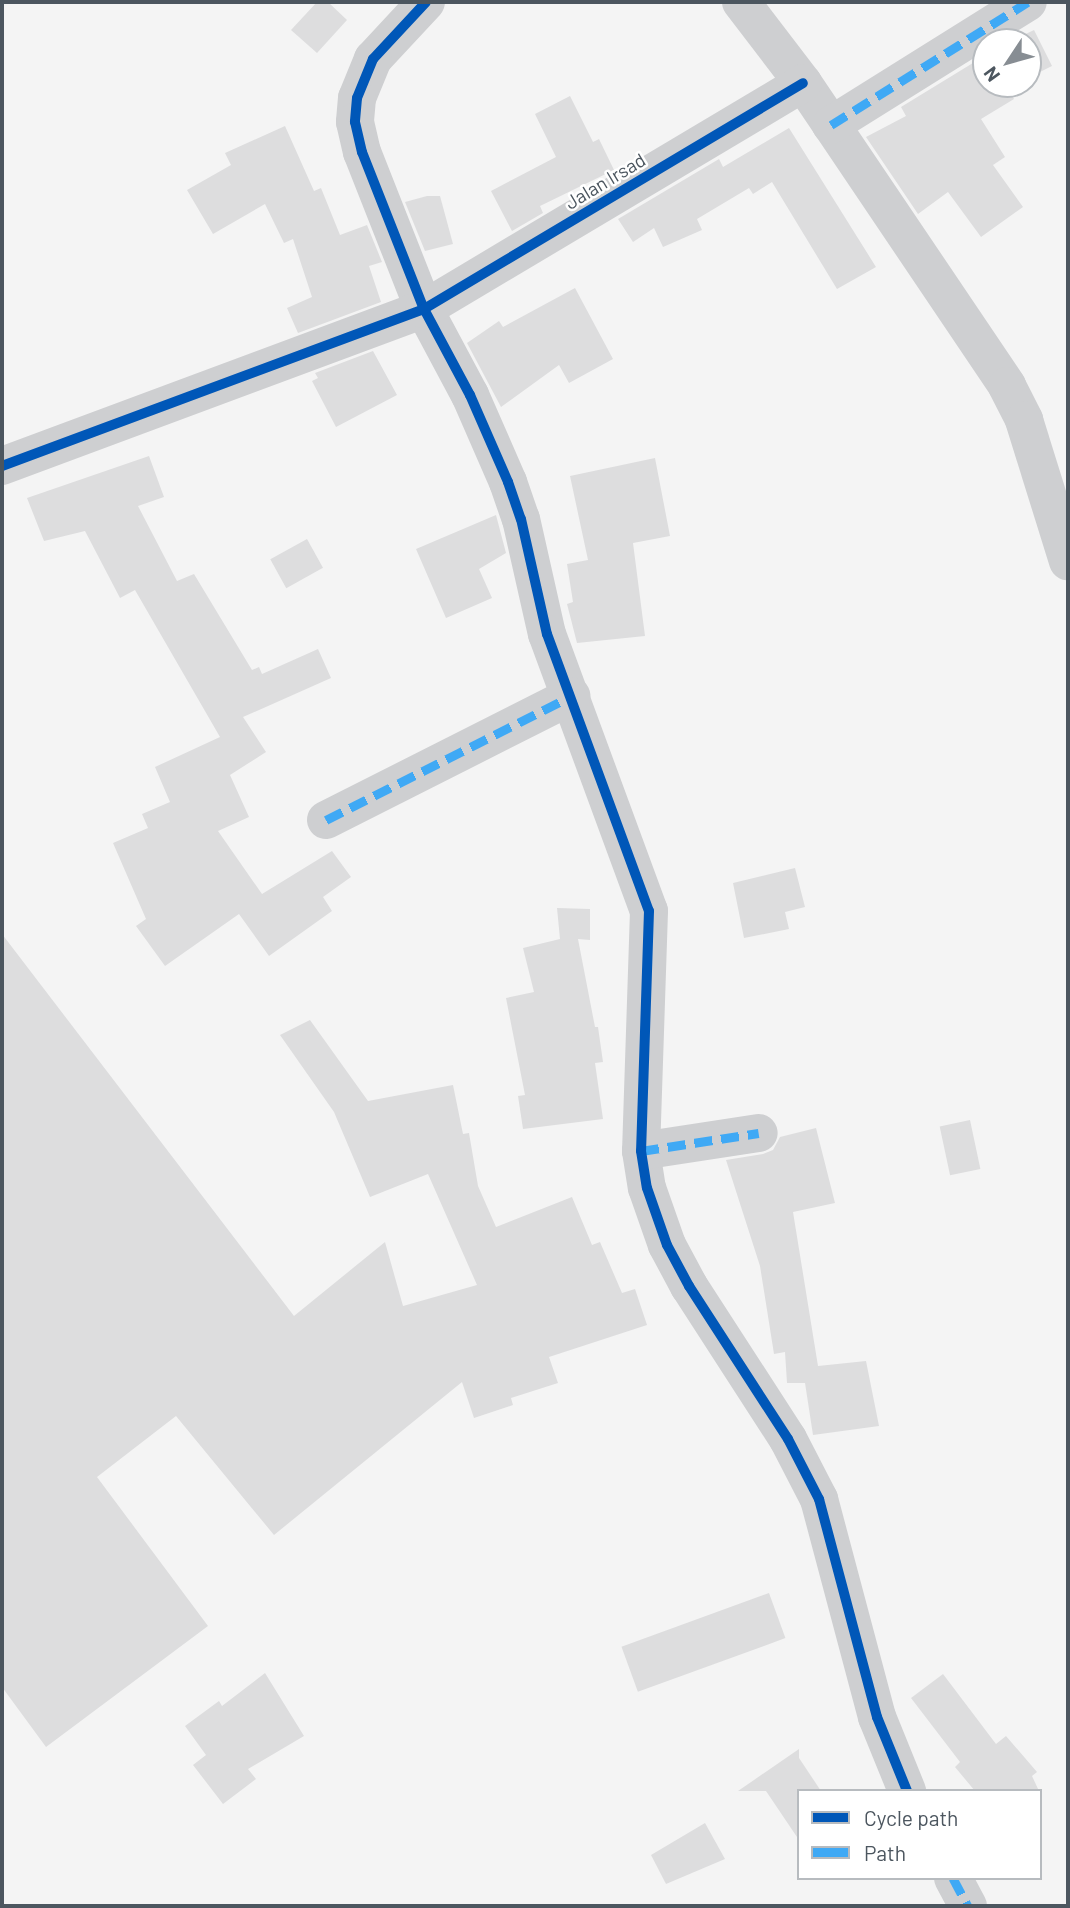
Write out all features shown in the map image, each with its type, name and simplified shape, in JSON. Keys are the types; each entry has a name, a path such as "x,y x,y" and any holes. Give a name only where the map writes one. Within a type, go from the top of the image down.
{"street":[{"path":"426,2 373,59 357,99 355,122 362,152 424,309 470,395 508,482 521,519 547,634 649,911 641,1151 647,1188 667,1245 719,1336 804,1466 819,1499 887,1750 906,1789"},
{"path":"741,2 803,83 1007,386 1024,420 1068,561"},
{"path":"831,125 1028,2"},
{"name":"Jalan Irsad","path":"2,466 424,309 803,83"},
{"path":"326,820 572,696"},
{"path":"641,1151 759,1133"},
{"path":"954,1880 968,1906"}],"building":[{"path":"317,2 328,2 347,20 317,53 291,30"},
{"path":"1042,46 1052,66 1042,71"},
{"path":"972,64 972,98 1014,99 981,119 1005,157 993,165 1023,207 981,237 948,192 918,214 866,137 906,116 901,107"},
{"path":"570,96 593,142 599,139 614,170 540,206 543,213 512,231 491,191 556,157 535,114"},
{"path":"285,126 314,191 321,188 340,235 367,225 382,262 369,266 381,302 298,333 287,308 312,297 293,239 284,243 265,204 213,234 187,190 231,165 225,153"},
{"path":"789,128 876,267 837,289 772,182 753,194 749,188 697,219 702,230 663,247 654,228 633,242 618,219 719,159 723,167"},
{"path":"427,196 440,196 453,244 425,251 405,202"},
{"path":"575,288 613,359 569,383 559,365 501,407 467,343 499,321 503,327"},
{"path":"373,351 397,395 336,427 312,381 318,378 315,373"},
{"path":"149,456 164,497 138,506 177,581 194,574 252,670 259,667 262,674 318,649 331,678 243,717 266,752 230,775 249,817 218,831 262,894 332,851 351,877 323,897 332,911 269,956 239,914 165,966 136,926 146,919 113,843 148,828 142,814 170,802 155,767 220,737 135,590 120,598 85,531 44,541 27,498"},
{"path":"655,458 670,536 633,543 645,636 577,643 567,604 573,602 567,564 588,560 570,476"},
{"path":"496,515 506,553 479,569 492,598 446,618 416,549"},
{"path":"307,539 323,568 286,588 270,559"},
{"path":"795,868 805,907 785,912 789,929 744,938 733,883"},
{"path":"557,908 590,909 590,940 578,939 603,1062 595,1063 603,1119 523,1129 518,1096 525,1095 506,998 534,992 523,948 560,939"},
{"path":"2,934 294,1316 385,1242 403,1306 477,1285 428,1174 370,1197 334,1112 280,1035 310,1020 368,1101 453,1085 463,1134 469,1133 478,1186 496,1227 572,1197 592,1245 600,1242 622,1293 635,1289 647,1325 549,1357 558,1383 511,1398 513,1405 474,1418 462,1382 274,1535 176,1416 97,1477 208,1626 46,1747 2,1687"},
{"path":"970,1120 980,1169 950,1175 940,1126"},
{"path":"816,1128 835,1203 793,1212 818,1366 866,1361 879,1426 813,1435 805,1383 787,1383 785,1352 774,1354 760,1266 726,1160 763,1154 773,1150 780,1137"},
{"path":"769,1593 785,1638 638,1692 621,1647"},
{"path":"265,1673 304,1736 248,1769 256,1779 223,1804 193,1765 206,1755 185,1726 219,1701 222,1706"},
{"path":"943,1674 996,1744 1006,1736 1037,1772 1032,1776 1038,1789 973,1789 955,1767 960,1762 911,1698"},
{"path":"799,1749 799,1758 820,1789 797,1789 797,1837 766,1791 738,1791"},
{"path":"705,1823 725,1859 666,1884 651,1855"}],"marked path":[{"path":"831,125 1028,2"},
{"path":"326,820 572,696"},
{"path":"641,1151 759,1133"},
{"path":"954,1880 968,1906"}],"cycle path":[{"path":"426,2 373,59 357,98 355,122 362,152 424,309 470,395 508,482 521,519 547,634 649,911 641,1151 647,1188 667,1245 689,1286 788,1439 819,1499 877,1717 906,1789"},
{"path":"2,466 424,309 803,83"}]}
